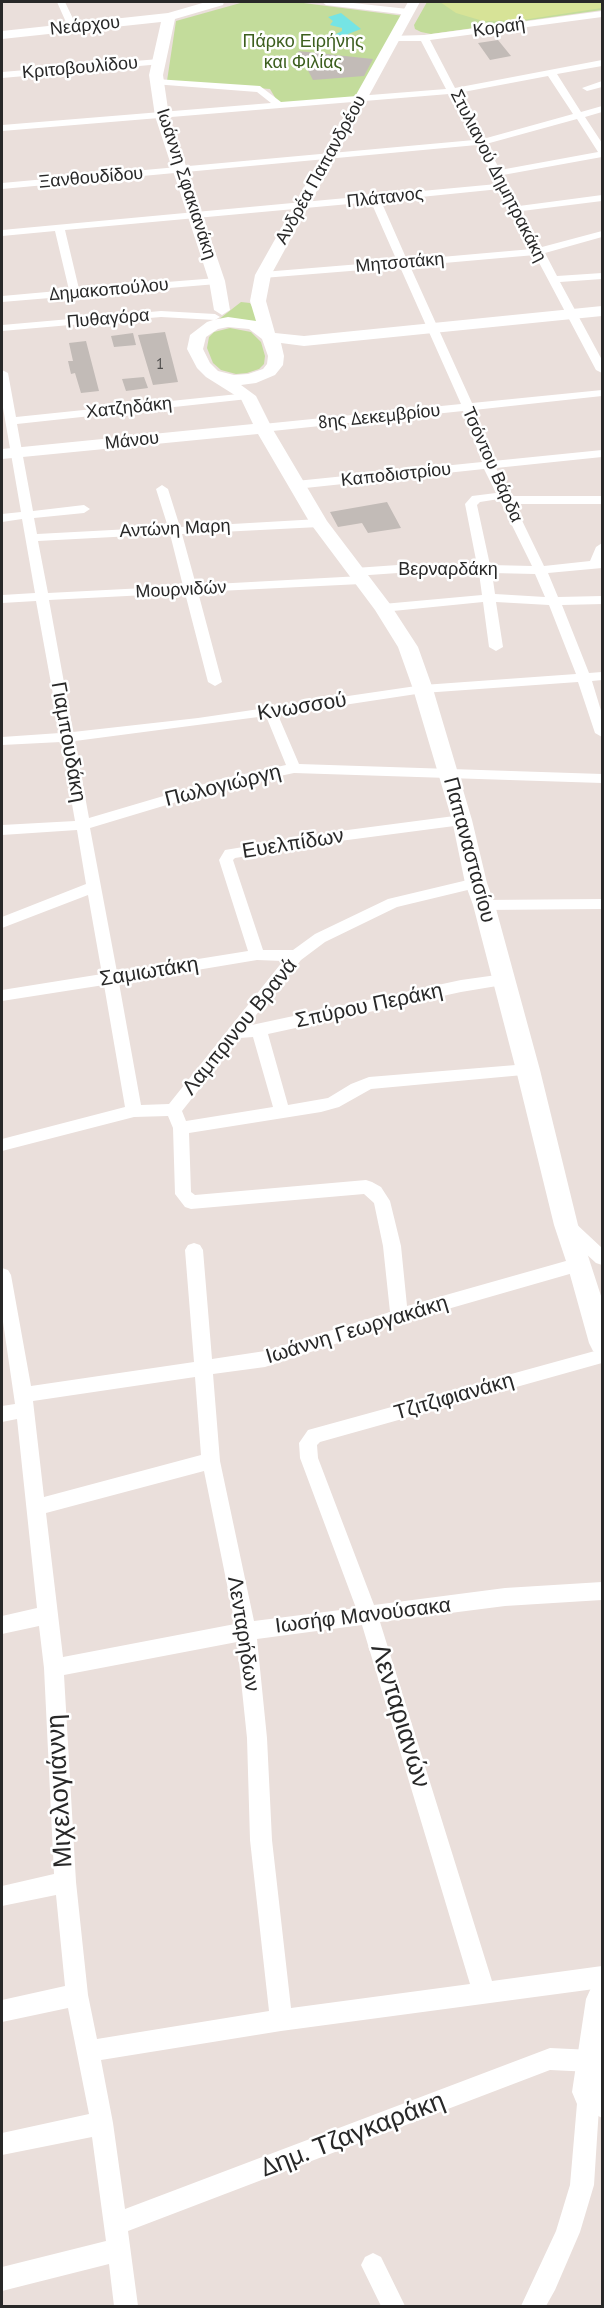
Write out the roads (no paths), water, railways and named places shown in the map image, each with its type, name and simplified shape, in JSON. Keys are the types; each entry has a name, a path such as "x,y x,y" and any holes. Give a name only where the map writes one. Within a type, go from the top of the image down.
{"main road":[{"path":"160,2 169,17"},
{"name":"Νεάρχου","path":"2,35 169,17 218,2"},
{"name":"Ανδρέα Παπανδρέου","path":"269,336 260,308 259,288 263,275 411,7"},
{"name":"Ιωάννη Σφακιανάκη","path":"169,17 156,82 162,116 217,281 211,322"},
{"name":"Ανδρέα Παπανδρέου","path":"211,322 238,294 263,275"},
{"name":"Ιωάννη Σφακιανάκη","path":"217,281 260,308"},
{"path":"573,317 603,310"},
{"path":"276,356 299,345 573,317 603,317"},
{"path":"269,336 276,356 275,365 248,396 208,370 199,360 195,344 211,322 237,322 253,325 269,336 299,345"},
{"path":"218,377 250,380 269,372"},
{"name":"Παπαναστασίου","path":"248,396 263,428 319,523 383,608 408,647 423,689 462,820 476,883 484,905 528,1070 566,1225 603,1343"},
{"name":"Μάνου","path":"9,453 263,428"},
{"path":"594,2085 603,2000"}],"street":[{"path":"61,2 72,27"},
{"path":"326,2 411,7"},
{"name":"Κοραή","path":"394,38 424,38 603,14"},
{"name":"Στυλιανού Δημητρακάκη","path":"424,38 482,142 537,252 603,370"},
{"name":"Κριτοβουλίδου","path":"2,75 159,62"},
{"path":"2,128 454,91 603,63"},
{"path":"498,173 603,152 598,136 551,73"},
{"path":"156,82 260,89 280,106"},
{"path":"586,88 603,84"},
{"name":"Ξανθουδίδου","path":"2,186 482,142 603,109"},
{"name":"Πλάτανος","path":"2,233 375,200 504,186"},
{"path":"516,209 603,198"},
{"name":"Τσόντου Βάρδα","path":"375,200 468,408 489,466 554,601 586,678 603,733"},
{"path":"59,228 75,294"},
{"name":"Μητσοτάκη","path":"263,275 537,252 603,234"},
{"path":"552,279 603,276"},
{"name":"Δημακοπούλου","path":"2,299 217,281"},
{"path":"174,315 191,322 211,322"},
{"name":"Πυθαγόρα","path":"2,328 174,315 211,322"},
{"name":"Γιαμπουδάκη","path":"2,373 10,421 9,453 27,515 134,1112"},
{"name":"8ης Δεκεμβρίου","path":"263,428 603,393"},
{"name":"Χατζηδάκη","path":"10,421 248,396"},
{"name":"Καποδιστρίου","path":"296,485 603,453"},
{"path":"162,489 175,529 215,682"},
{"path":"496,647 485,571 471,504 476,499 505,497 603,500"},
{"path":"2,518 84,509"},
{"name":"Αντώνη Μαρη","path":"31,538 319,523"},
{"path":"599,565 603,547"},
{"name":"Βερναρδάκη","path":"358,576 412,568 485,571 540,570 599,565"},
{"name":"Μουρνιδών","path":"2,599 190,590 358,576"},
{"path":"383,608 488,598 602,603"},
{"name":"Κνωσσού","path":"2,741 67,737 271,712 423,689 603,676"},
{"path":"271,712 294,768"},
{"name":"Πωλογιώργη","path":"2,830 83,825 221,784 294,768 603,779"},
{"name":"Ευελπίδων","path":"256,955 226,860 231,854 340,836 462,820"},
{"name":"Λαμπρινου Βρανά","path":"174,1110 235,1033 241,1022 297,956 320,938 393,903 476,883"},
{"path":"2,923 94,887"},
{"path":"484,905 603,904"},
{"name":"Σαμιωτάκη","path":"2,996 256,955 297,956"},
{"name":"Σπύρου Περάκη","path":"235,1033 259,1030 461,986 504,980"},
{"path":"259,1030 282,1112"},
{"path":"181,1128 333,1103 369,1083 528,1070"},
{"path":"2,1145 134,1112 174,1110 181,1128 183,1194 188,1200 195,1202 366,1187 375,1192 382,1201 392,1245 399,1316"},
{"path":"566,1225 603,1258"},
{"name":"Λενταρήδων","path":"194,1250 202,1370 212,1461 246,1631 257,1738 261,1840 281,2020"},
{"name":"Ιωάννη Γεωργακάκη","path":"2,1414 24,1403 291,1352 399,1316 580,1264"},
{"name":"Μιχελογιάννη","path":"2,1275 24,1403 54,1668 65,1882 77,1995 102,2123 126,2307"},
{"name":"Τζιτζιφιανάκη","path":"308,1443 314,1436 603,1356"},
{"name":"Λενταριανών","path":"308,1443 309,1458 369,1617 484,1992"},
{"path":"36,1507 212,1461"},
{"name":"Ιωσήφ Μανούσακα","path":"54,1668 246,1631 369,1617 505,1597 603,1591"},
{"path":"2,1625 47,1615"},
{"path":"2,1896 65,1882"},
{"path":"89,2051 281,2020 603,1977"},
{"path":"2,2011 77,1995"},
{"name":"Δημ. Τζαγκαράκη","path":"116,2224 550,2059 594,2085"},
{"path":"533,2307 547,2282 568,2232 582,2185 594,2085"},
{"path":"2,2145 102,2123"},
{"path":"2,2279 119,2250"},
{"path":"373,2265 393,2307"}],"water":[{"path":"341,13 361,29 348,34 347,39 337,40 332,36 342,31 342,28 330,25 333,21 328,17"}],"park label":[{"name":"Πάρκο Ειρήνης και Φιλίας","path":"303,52"}]}
